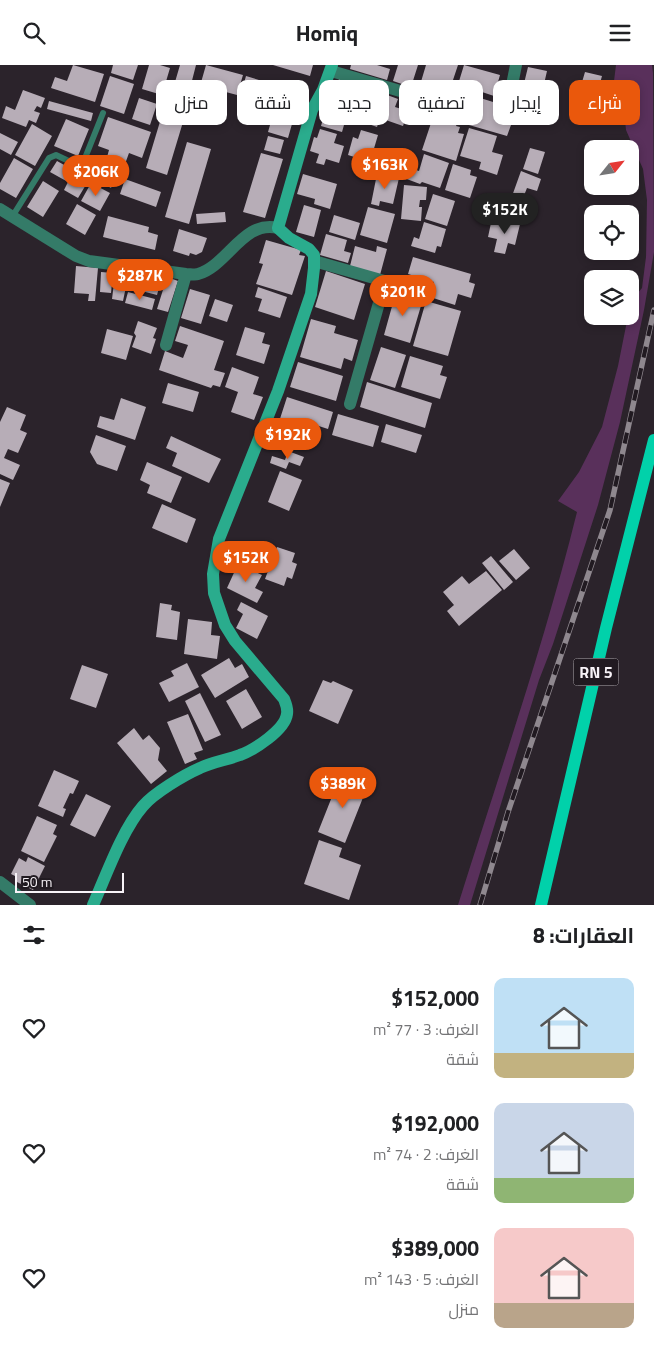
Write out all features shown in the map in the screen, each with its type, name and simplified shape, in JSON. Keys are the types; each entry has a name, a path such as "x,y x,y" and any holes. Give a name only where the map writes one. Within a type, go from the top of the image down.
{"main road":[{"name":"RN 5","path":"541,905 606,627 654,441"}],"street":[{"path":"513,80 516,65"},
{"path":"278,228 312,110 323,90 331,68 399,90"},
{"path":"0,209 76,256 88,261 197,274 208,269 259,228 270,226 278,228 289,238 309,249 314,255 310,295 278,391 219,539 214,574 214,593 225,625 235,641 284,699 287,715 284,723 272,736 242,755 199,768 155,795 143,805 132,821 93,905"},
{"path":"314,261 424,292"},
{"path":"166,345 186,274"},
{"path":"350,404 385,281"},
{"path":"0,883 30,905"}],"lane":[{"path":"12,217 49,158 56,155 78,165 82,163 103,113"}],"shaded area":[{"path":"616,65 652,65 654,252 644,310 620,422 598,505 553,644 539,680 470,905 458,905 536,660 577,512 558,501 579,472 602,427 626,325 639,325 639,292 642,288 646,257 647,200 643,169 639,160 639,140 630,140 625,125 640,125 640,80 614,80"}],"building":[{"path":"73,65 104,74 95,102 51,88 55,77 67,81"},
{"path":"113,65 138,65 133,80 111,73"},
{"path":"149,65 160,65 170,68 166,80 156,80 156,93 142,89"},
{"path":"180,65 196,65 192,80 176,80"},
{"path":"206,65 243,75 242,80 237,80 237,95 227,92 227,80 202,80"},
{"path":"273,65 313,65 310,76"},
{"path":"351,65 377,65 390,69 387,80 350,69"},
{"path":"398,65 418,65 413,80 399,80 399,83 393,81"},
{"path":"426,65 458,65 453,80 422,80"},
{"path":"464,65 500,75 499,80 493,80 493,96 483,92 483,80 459,80"},
{"path":"528,67 547,71 545,80 525,80"},
{"path":"585,72 602,76 601,80 583,80"},
{"path":"110,76 134,84 124,114 100,106"},
{"path":"246,76 259,80 245,80"},
{"path":"23,90 45,98 41,108 37,106 34,111 40,113 36,123 29,120 26,127 2,118 6,106 15,110"},
{"path":"389,96 398,99 395,107 399,108 399,125 389,121"},
{"path":"139,98 156,104 150,125 132,119"},
{"path":"483,99 493,102 493,125 511,125 507,136 469,125 483,125"},
{"path":"49,101 93,113 91,121 47,109"},
{"path":"108,117 151,132 142,158 129,153 125,164 107,157 109,150 98,146"},
{"path":"66,119 89,129 78,156 54,146"},
{"path":"32,124 52,136 35,166 15,155"},
{"path":"159,125 182,125 167,175 146,168"},
{"path":"270,125 292,125 288,138 268,132"},
{"path":"321,125 344,125 342,132"},
{"path":"430,125 456,125 460,127 458,133 464,134 456,161 422,150"},
{"path":"469,128 497,136 492,152 503,155 497,175 479,169 481,162 460,156"},
{"path":"320,129 337,134 334,143 344,146 339,163 326,159 324,165 316,163 319,154 310,151 314,137 317,138"},
{"path":"361,130 378,135 370,162 348,155 353,137 358,139"},
{"path":"0,133 18,142 11,155 0,149"},
{"path":"268,136 284,140 280,154 264,150"},
{"path":"187,142 211,149 189,224 165,217"},
{"path":"530,148 545,152 538,174 523,169"},
{"path":"261,153 283,159 265,218 243,212"},
{"path":"424,154 449,163 440,188 404,178 408,167 419,171"},
{"path":"14,158 33,169 16,198 0,189 0,183"},
{"path":"57,161 75,171 73,176 87,183 78,198 64,190 68,182 50,172"},
{"path":"92,161 117,175 111,188 85,174"},
{"path":"453,164 471,170 470,175 477,177 470,198 445,190"},
{"path":"521,171 541,179 537,191 527,188 521,203 511,199"},
{"path":"303,174 337,184 330,209 314,204 315,199 297,194"},
{"path":"377,174 399,178 393,204 380,201 379,206 371,204"},
{"path":"125,179 161,192 156,207 120,194"},
{"path":"43,181 59,191 43,217 27,207"},
{"path":"91,183 110,193 100,211 81,201"},
{"path":"404,185 427,187 426,200 420,200 419,207 422,207 421,221 401,219"},
{"path":"433,194 455,201 447,226 425,219"},
{"path":"77,204 96,215 85,235 66,224"},
{"path":"304,205 321,210 314,237 296,232"},
{"path":"368,207 395,214 387,243 360,235"},
{"path":"225,212 226,222 197,224 196,214"},
{"path":"334,215 360,223 355,240 329,232"},
{"path":"108,216 149,227 148,232 158,235 155,250 103,237"},
{"path":"509,217 521,220 515,245 508,243 505,254 494,252 497,239 488,237 491,223 507,227"},
{"path":"424,222 446,229 441,247 437,246 435,253 411,246 414,237 419,239"},
{"path":"179,229 207,238 202,252 196,255 190,253 189,256 173,251"},
{"path":"326,234 347,240 344,251 351,253 348,263 320,255"},
{"path":"266,240 301,250 299,255 305,256 292,295 256,284 263,264 259,263"},
{"path":"355,246 376,252 377,246 387,249 380,275 350,266"},
{"path":"413,257 471,274 469,282 475,284 471,298 458,294 455,305 430,297 434,282 408,274"},
{"path":"76,266 98,268 95,301 88,301 89,294 74,293"},
{"path":"326,271 365,284 354,320 315,307"},
{"path":"101,272 113,273 111,293 100,292"},
{"path":"115,275 128,277 123,301 112,299"},
{"path":"133,277 160,284 157,295 130,288"},
{"path":"167,277 178,281 168,312 157,309"},
{"path":"258,287 287,297 280,318 258,311 262,299 255,297"},
{"path":"190,289 210,295 201,324 181,318"},
{"path":"128,292 155,299 152,310 125,303"},
{"path":"396,292 423,299 410,343 384,335"},
{"path":"215,299 233,305 227,322 209,316"},
{"path":"426,301 461,311 448,356 413,346"},
{"path":"311,319 336,326 334,333 358,340 352,361 344,358 341,369 300,357"},
{"path":"138,321 157,328 153,338 156,339 151,354 132,347"},
{"path":"180,326 224,341 214,370 225,373 220,387 213,385 211,388 159,370 165,351 183,358 188,345 175,341"},
{"path":"245,327 265,333 262,343 270,345 264,364 236,355"},
{"path":"107,329 133,336 126,360 101,353"},
{"path":"381,347 406,355 395,388 370,380"},
{"path":"410,356 443,366 440,375 447,377 440,399 401,387"},
{"path":"298,362 343,376 336,401 290,387"},
{"path":"232,367 259,377 253,394 263,397 254,420 231,412 238,392 225,387"},
{"path":"367,382 432,403 425,428 360,407"},
{"path":"168,383 199,392 193,412 162,403"},
{"path":"287,397 333,412 328,429 300,420 297,431 278,425"},
{"path":"121,398 146,407 135,440 97,427 100,416 114,420"},
{"path":"7,407 26,415 20,430 27,433 18,453 8,449 4,458 20,465 13,480 0,474 0,422"},
{"path":"338,414 379,426 373,447 332,435"},
{"path":"386,424 422,435 416,453 381,442"},
{"path":"96,435 126,446 117,471 97,464 90,452"},
{"path":"171,436 221,459 209,483 172,466 177,453 166,448"},
{"path":"288,451 304,457 300,466 289,462 286,469 270,463 272,456 285,460"},
{"path":"147,462 182,477 171,503 147,493 150,485 140,480"},
{"path":"280,471 302,480 289,511 268,502"},
{"path":"0,479 10,483 0,507"},
{"path":"162,504 196,519 187,543 152,528"},
{"path":"277,547 295,553 292,562 297,564 292,579 287,577 284,586 265,579"},
{"path":"514,549 530,568 516,580 499,561"},
{"path":"491,556 513,582 504,590 482,563"},
{"path":"238,564 262,575 255,588 263,592 257,603 227,588"},
{"path":"486,571 502,590 459,626 447,611 454,605 443,592 462,576 469,584"},
{"path":"241,602 268,616 257,639 236,628 243,614 237,610"},
{"path":"160,603 172,605 171,610 180,612 177,640 156,637"},
{"path":"188,619 212,622 211,635 220,636 217,659 184,654"},
{"path":"229,658 235,668 242,664 249,677 215,698 201,675"},
{"path":"187,663 199,687 169,702 159,683 174,676 171,671"},
{"path":"82,665 108,674 96,708 70,699"},
{"path":"323,680 331,683 333,681 353,690 338,724 309,711"},
{"path":"246,689 262,717 242,729 226,701"},
{"path":"200,693 221,735 205,742 185,701"},
{"path":"188,714 203,750 194,753 197,759 185,764 167,722"},
{"path":"134,728 143,740 149,735 160,748 158,760 167,771 151,784 117,743"},
{"path":"54,770 79,781 73,794 70,793 63,808 66,809 63,817 38,806"},
{"path":"341,774 368,785 345,843 318,832"},
{"path":"86,794 111,806 95,837 70,825"},
{"path":"37,816 57,825 53,834 57,836 44,862 21,851"},
{"path":"319,840 342,848 339,857 361,865 349,900 304,884"},
{"path":"28,857 45,866 33,890 15,881 17,877 11,874 19,858 26,862"}],"railway":[{"path":"480,905 508,812 610,510 654,310"}]}
